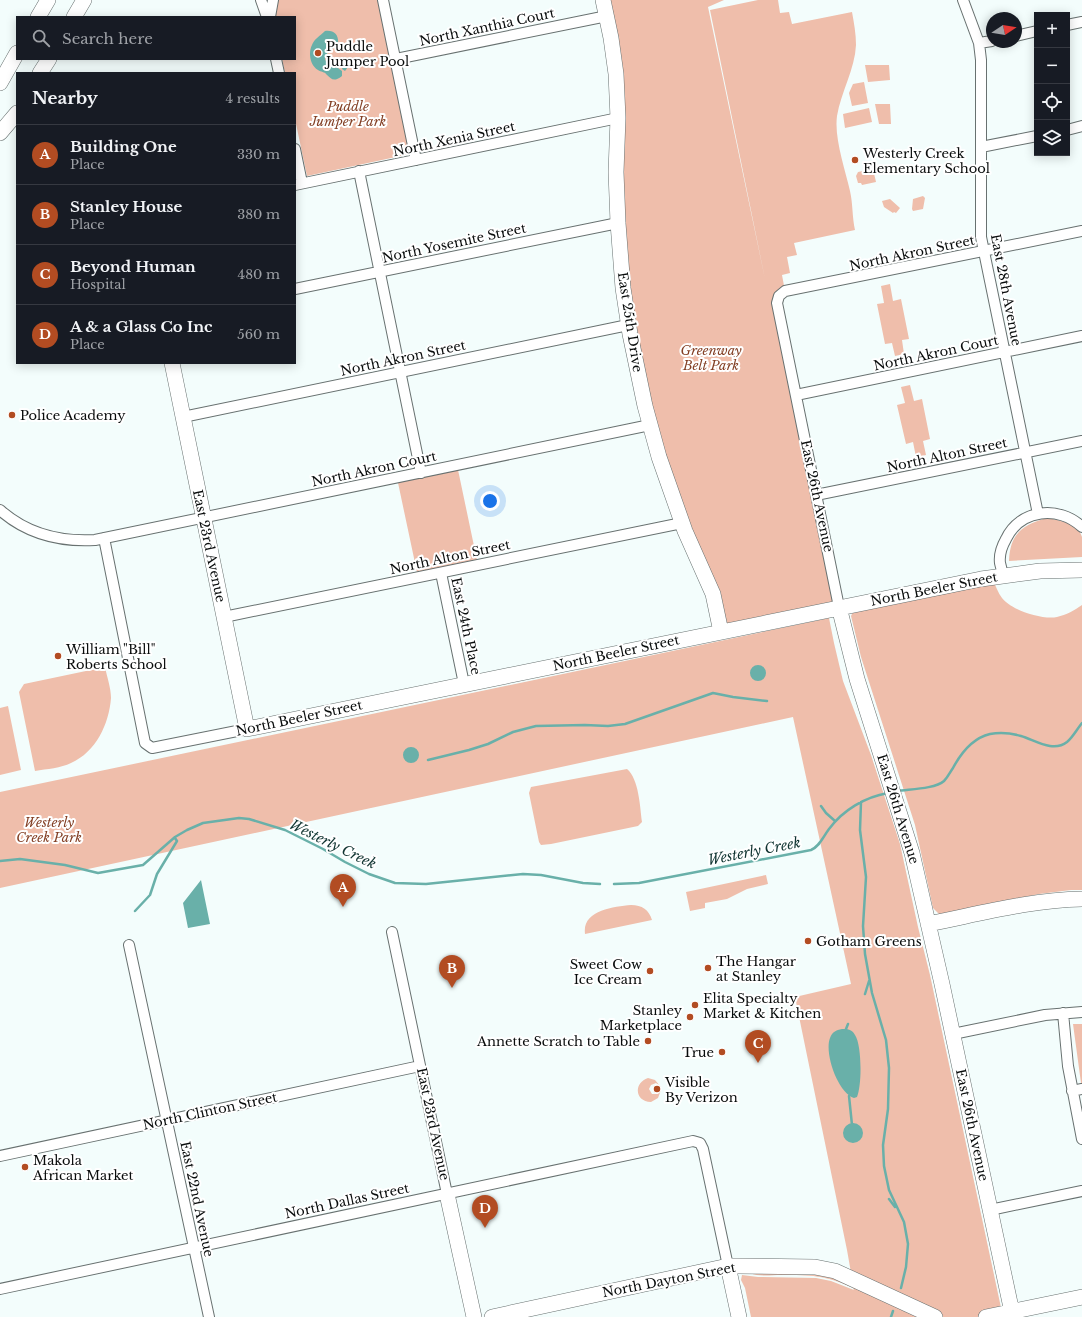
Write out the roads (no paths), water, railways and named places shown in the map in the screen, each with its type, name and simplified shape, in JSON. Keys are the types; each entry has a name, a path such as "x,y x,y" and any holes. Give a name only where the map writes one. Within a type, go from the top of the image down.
{"street":[{"path":"39,16 48,0"},
{"path":"75,16 84,0"},
{"path":"260,0 268,16"},
{"path":"268,16 273,0"},
{"path":"383,0 416,160"},
{"name":"East 25th Drive","path":"603,0 616,74 618,118 616,172 618,223 623,288 637,374 650,425 669,488 682,523 713,594 722,632"},
{"name":"East 28th Avenue","path":"963,0 979,43 981,60 981,227 984,251 1038,514"},
{"name":"North Xanthia Court","path":"396,60 607,16"},
{"path":"1070,24 1082,22"},
{"path":"1022,35 1034,32"},
{"path":"979,43 986,42"},
{"path":"0,83 16,55"},
{"path":"41,72 48,60"},
{"path":"276,60 279,72"},
{"path":"6,127 16,114"},
{"name":"North Xenia Street","path":"298,184 618,118"},
{"path":"1070,129 1082,126"},
{"path":"981,147 1034,137"},
{"path":"296,161 298,184"},
{"path":"359,171 421,473"},
{"name":"North Yosemite Street","path":"296,289 618,223"},
{"name":"North Akron Street","path":"777,303 779,296 785,292 1082,231"},
{"name":"East 26th Avenue","path":"777,303 839,607 854,670 912,854 953,1034 1012,1314"},
{"name":"North Akron Street","path":"183,416 628,325"},
{"name":"North Akron Court","path":"796,395 1082,336"},
{"name":"East 23rd Avenue","path":"172,364 247,729"},
{"name":"North Akron Court","path":"0,510 18,524 48,537 81,541 104,538 650,425"},
{"name":"North Alton Street","path":"816,495 1082,441"},
{"path":"1003,575 1000,562 1002,547 1008,534 1014,526 1028,516 1049,513 1059,514 1067,517 1082,527"},
{"name":"North Alton Street","path":"224,617 682,523"},
{"name":"North Beeler Street","path":"104,538 145,743 152,748 952,584 1003,575 1040,571 1082,570"},
{"name":"East 24th Place","path":"441,573 464,684"},
{"path":"928,924 1009,906 1043,901 1082,898"},
{"name":"East 23rd Avenue","path":"392,932 474,1317"},
{"name":"East 22nd Avenue","path":"130,945 209,1317"},
{"path":"953,1034 1024,1019 1063,1013 1082,1012"},
{"path":"1063,1013 1068,1066 1077,1090 1082,1139"},
{"name":"North Clinton Street","path":"0,1156 420,1066"},
{"name":"North Dallas Street","path":"0,1289 690,1141 700,1143 704,1151 728,1266"},
{"path":"990,1210 1082,1191"},
{"path":"728,1266 739,1317"},
{"name":"North Dayton Street","path":"492,1317 728,1266 815,1267 835,1271 935,1317"},
{"path":"986,1317 1012,1314 1082,1297"}],"water":[{"name":"Puddle Jumper Pool","path":"325,31 331,31 336,34 338,45 329,51 325,56 325,59 330,65 335,60 340,58 343,59 347,63 348,67 345,71 342,69 343,67 341,64 338,66 338,68 342,71 342,76 335,80 315,68 310,59 310,52 313,43"},
{"path":"758,665 765,670 766,673 761,680 758,681 751,676 750,673 755,666"},
{"path":"408,747 414,747 419,752 417,761 414,763 408,763 403,758 403,752"},
{"path":"201,880 210,924 188,928 183,903"},
{"path":"842,1029 849,1030 854,1033 859,1047 860,1084 857,1097 854,1098 848,1095 838,1081 829,1053 830,1038 832,1034"},
{"path":"849,1123 857,1123 863,1129 863,1137 857,1143 849,1143 843,1137 843,1129"}],"waterway":[{"path":"428,760 469,750 488,744 513,732 536,726 608,726 625,724 713,693 767,701"},
{"name":"Westerly Creek","path":"897,791 940,784 947,778 968,747 984,736 994,733 1002,733 1021,736 1044,745 1056,746 1067,742 1082,723"},
{"name":"Westerly Creek","path":"614,884 639,883 811,850 819,844 829,829 848,810 863,801 888,793"},
{"path":"861,802 860,830 866,877 863,926 865,954 872,993 886,1040 889,1068 888,1109 883,1145 884,1166 889,1190 904,1222 908,1244 906,1267 901,1288"},
{"path":"821,806 835,821"},
{"name":"Westerly Creek","path":"0,861 20,859 65,865 98,873 143,865 175,837 187,830 203,823 239,818 249,819 285,830 369,874 395,883 426,884 523,874 541,875 583,883 600,884"},
{"path":"135,911 150,895 157,874 177,841 175,838"},
{"path":"865,994 869,981"},
{"path":"846,1029 848,1024"},
{"path":"849,1096 852,1125"},
{"path":"889,1199 895,1207"},
{"path":"891,1317 893,1311"}],"place":[{"name":"Puddle Jumper Pool","path":"318,53"},
{"name":"Westerly Creek Elementary School","path":"855,160"},
{"name":"Police Academy","path":"12,415"},
{"name":"William \"Bill\" Roberts School","path":"58,656"},
{"name":"Building One","path":"343,907"},
{"name":"Gotham Greens","path":"808,941"},
{"name":"The Hangar at Stanley","path":"708,968"},
{"name":"Sweet Cow Ice Cream","path":"650,971"},
{"name":"Stanley House","path":"452,988"},
{"name":"Elita Specialty Market & Kitchen","path":"695,1005"},
{"name":"Stanley Marketplace","path":"690,1017"},
{"name":"Annette Scratch to Table","path":"648,1041"},
{"name":"True","path":"722,1052"},
{"name":"Beyond Human","path":"758,1063"},
{"name":"Visible By Verizon","path":"657,1089"},
{"name":"Makola African Market","path":"25,1167"},
{"name":"A & a Glass Co Inc","path":"485,1228"}],"park label":[{"name":"Puddle Jumper Park","path":"348,114"},
{"name":"Greenway Belt Park","path":"711,358"},
{"name":"Westerly Creek Park","path":"49,830"}]}
